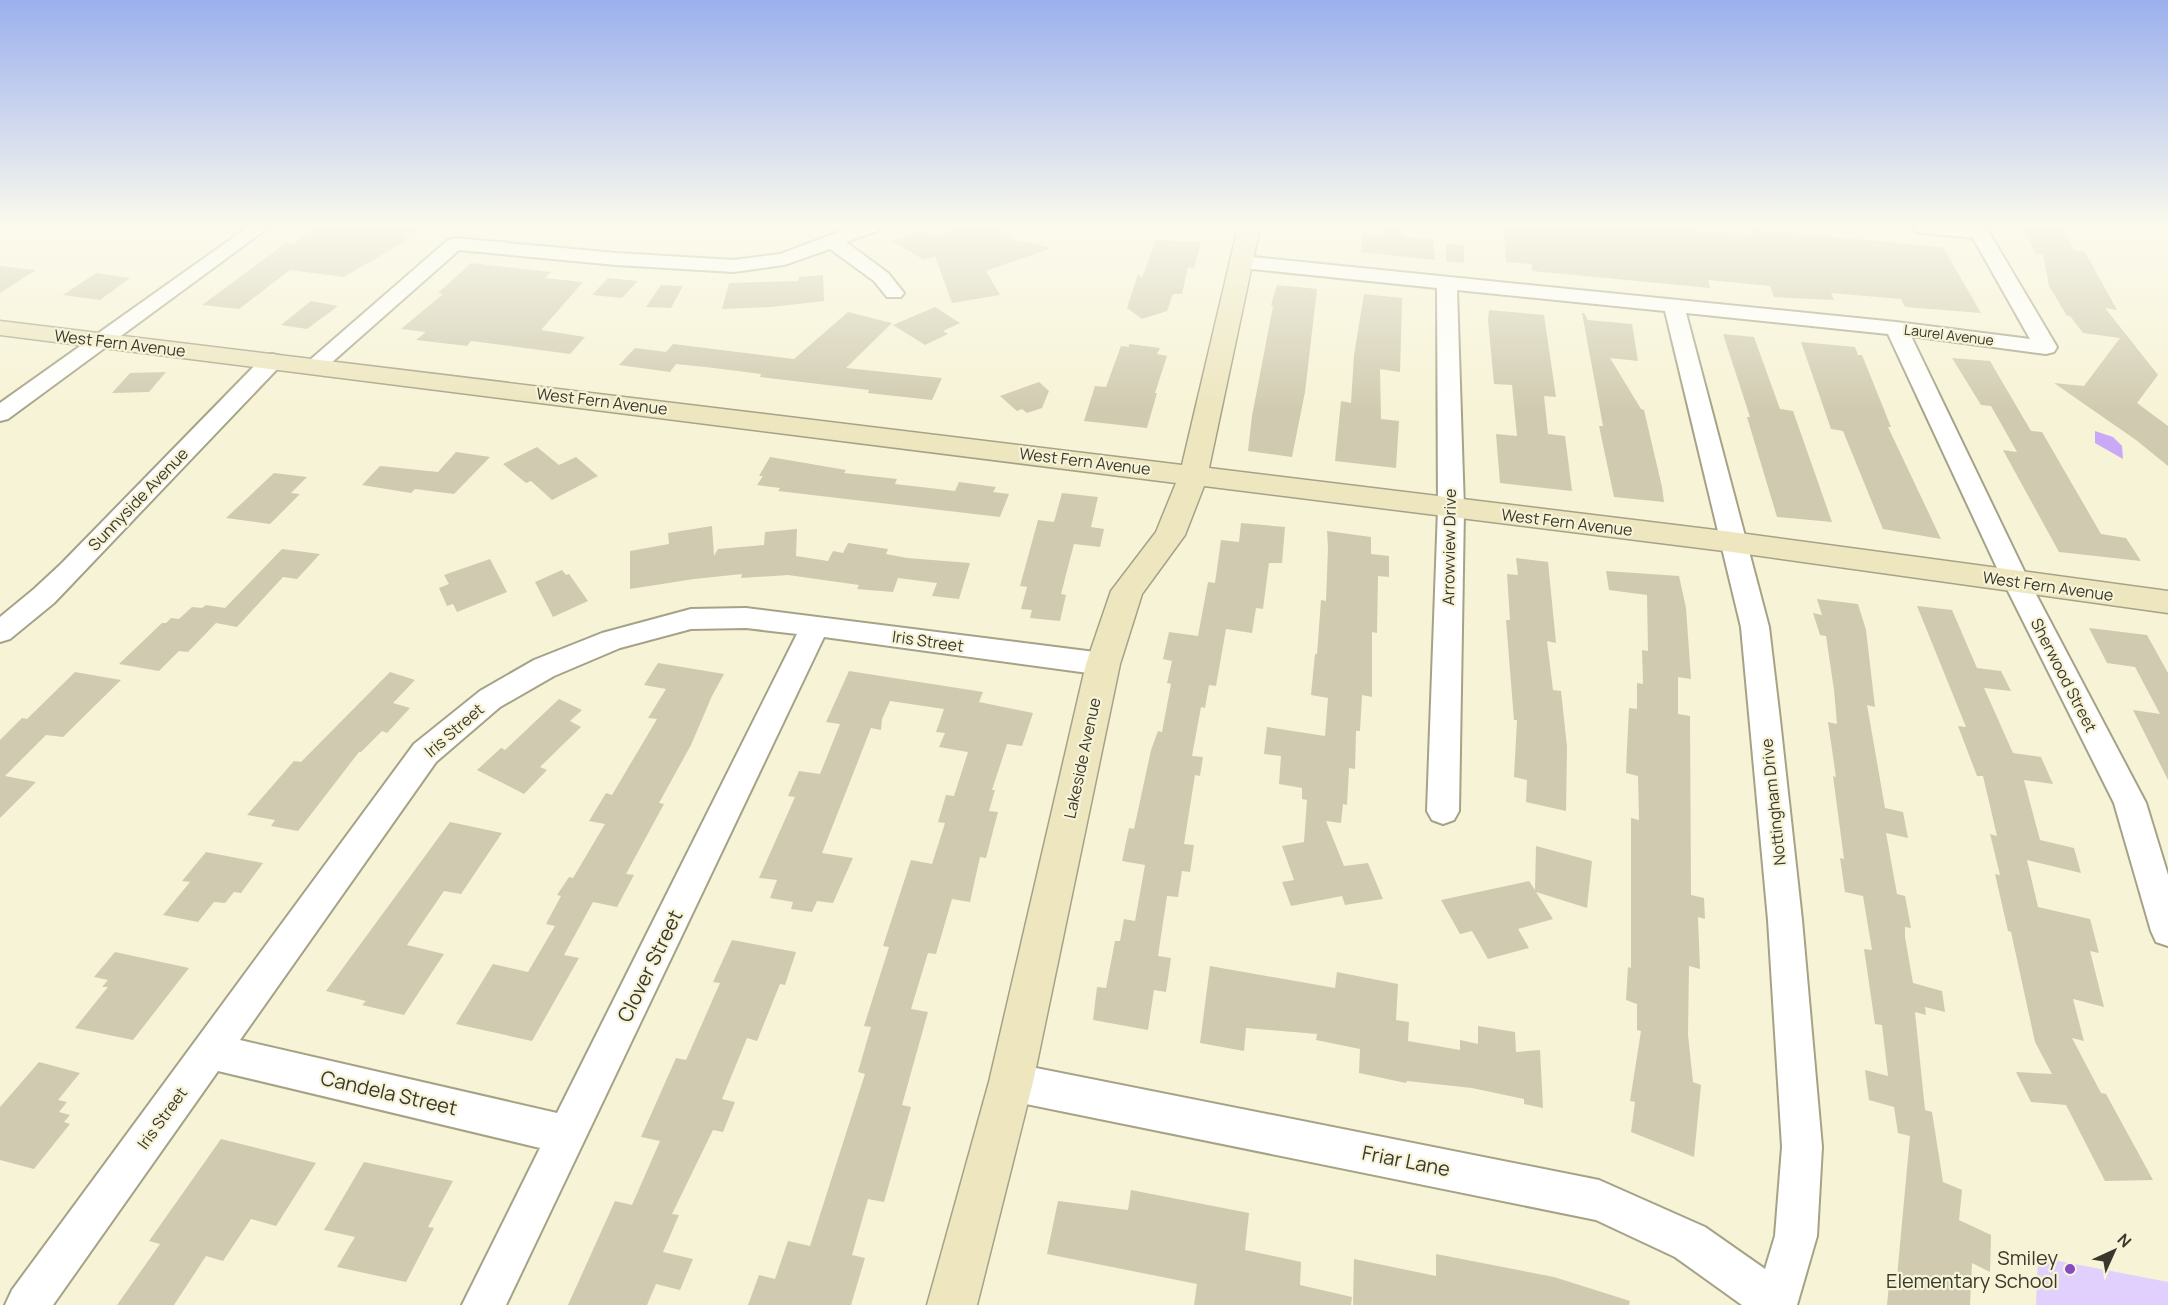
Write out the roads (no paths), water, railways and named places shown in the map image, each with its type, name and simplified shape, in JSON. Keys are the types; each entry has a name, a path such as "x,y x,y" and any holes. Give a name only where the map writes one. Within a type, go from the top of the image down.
{"street":[{"path":"0,414 175,288"},
{"path":"314,366 404,288"},
{"path":"890,288 894,293"},
{"name":"Lakeside Avenue","path":"952,1305 1011,1082 1103,664 1127,591 1170,535 1194,474 1236,288"},
{"name":"Arrowview Drive","path":"1443,811 1451,509 1447,288"},
{"name":"Laurel Avenue","path":"1495,288 1896,328 2046,347 2012,288"},
{"name":"Nottingham Drive","path":"1674,306 1755,627 1785,920 1802,1147 1796,1236 1776,1304"},
{"name":"West Fern Avenue","path":"0,328 1194,474 1451,509 1732,542 2168,602"},
{"name":"Sherwood Street","path":"1896,328 2016,581 2130,803 2168,931"},
{"name":"Sunnyside Avenue","path":"0,632 22,616 70,570 272,361"},
{"name":"Iris Street","path":"27,1305 424,753 490,699 544,668 612,640 691,619 746,618 1103,664"},
{"name":"Clover Street","path":"484,1305 815,626"},
{"name":"Candela Street","path":"210,1050 568,1135"},
{"name":"Friar Lane","path":"1011,1082 1599,1200 1690,1242 1776,1304"}],"place":[{"name":"Smiley Elementary School","path":"2070,1269"}]}
